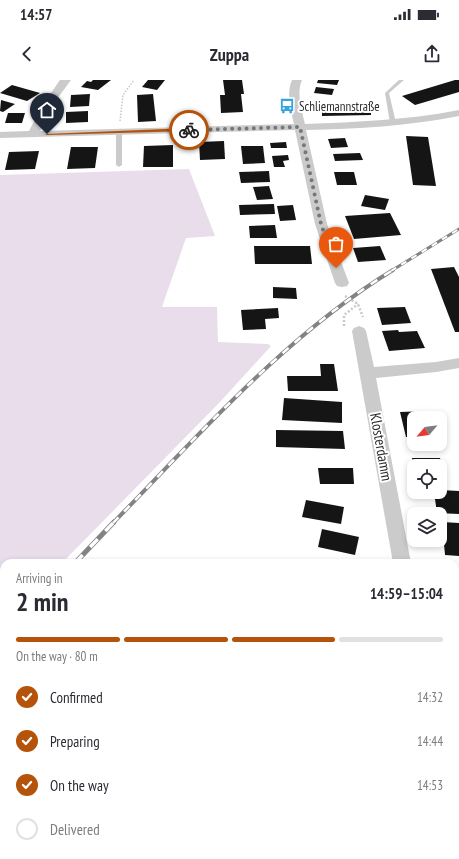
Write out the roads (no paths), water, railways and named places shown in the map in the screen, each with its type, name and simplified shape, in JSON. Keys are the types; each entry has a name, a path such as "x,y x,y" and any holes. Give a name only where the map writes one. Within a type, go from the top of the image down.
{"street":[{"path":"33,134 56,90 66,80"},
{"path":"297,80 295,84 295,103 321,224 345,287"},
{"path":"0,135 393,123 459,113"},
{"name":"Klosterdamm","path":"356,327 368,373 401,559"},
{"path":"368,373 436,366 459,362"}],"lane":[{"path":"393,123 387,93 402,80"},
{"path":"119,131 119,165"}],"railway":[{"path":"391,271 459,229"},
{"path":"113,523 211,421 280,356 316,325 354,296 393,270"},
{"path":"79,559 114,522"}],"place":[{"name":"Schliemannstraße","path":"287,106"}]}
